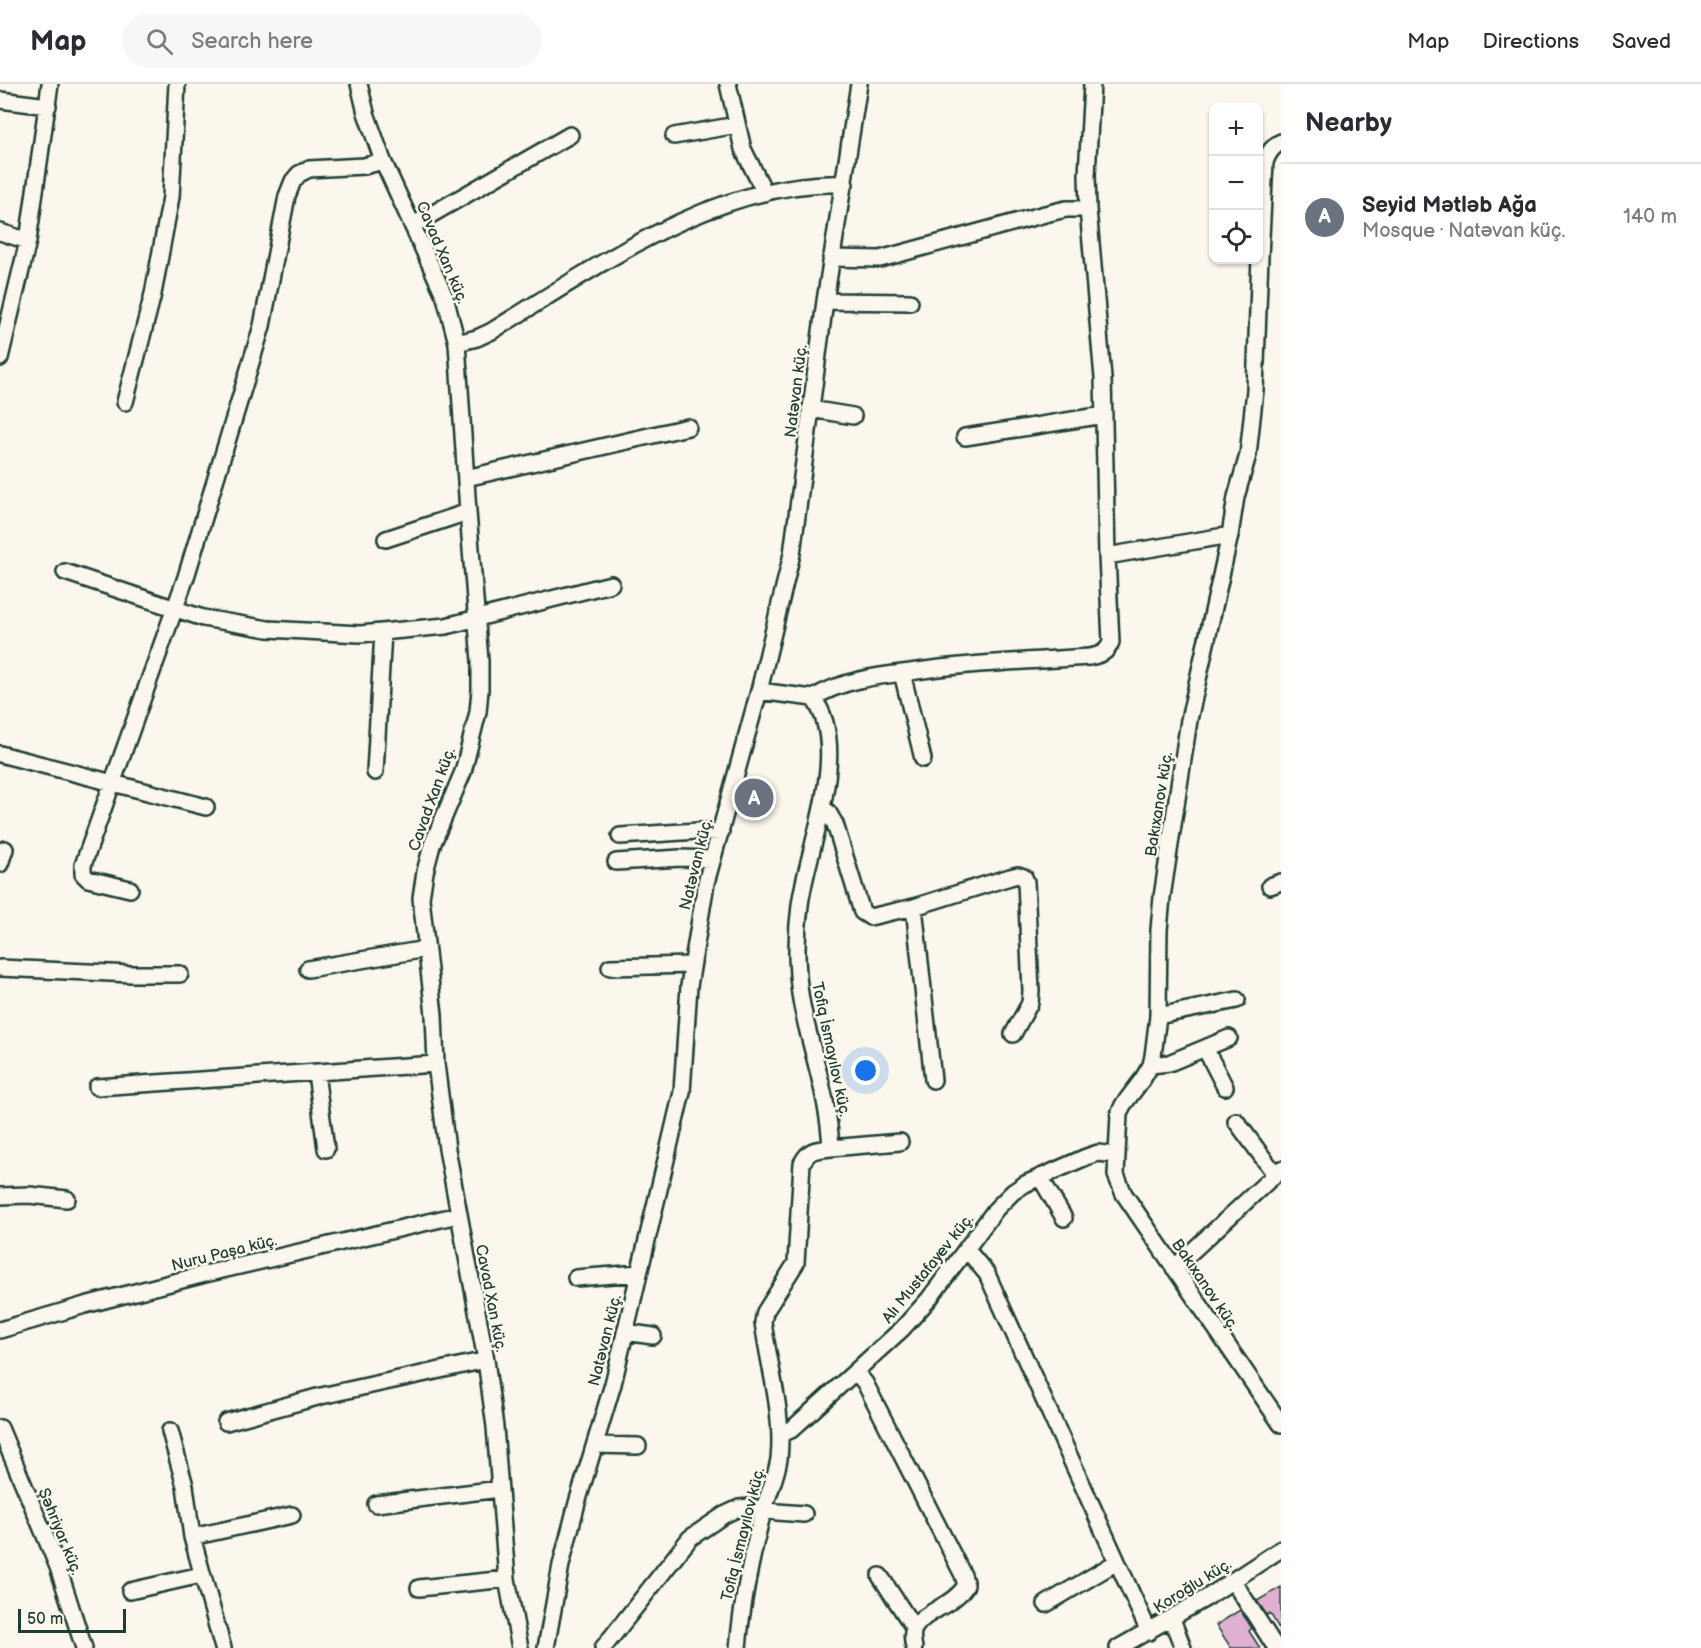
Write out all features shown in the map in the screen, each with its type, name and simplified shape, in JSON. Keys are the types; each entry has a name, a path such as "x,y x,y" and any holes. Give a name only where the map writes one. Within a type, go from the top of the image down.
{"street":[{"path":"0,358 28,241 50,84"},
{"path":"125,402 153,294 171,197 177,84"},
{"name":"Cavad Xan küç.","path":"360,84 366,113 383,161 445,297 457,343 480,661 477,712 463,772 432,845 424,872 421,898 434,1015 436,1065 447,1149 486,1360 507,1579 520,1648"},
{"path":"729,84 742,149 765,193"},
{"name":"Natəvan küç.","path":"546,1648 561,1565 613,1384 682,1092 686,1017 706,883 759,691 792,554 831,258 860,84"},
{"path":"759,691 813,698 837,686 902,673 955,665 1089,657 1102,654 1108,649 1111,642 1103,378 1087,176 1092,84"},
{"path":"0,100 48,106"},
{"path":"674,136 737,125"},
{"path":"413,225 570,135"},
{"name":"Bakıxanov küç.","path":"1281,142 1268,154 1265,162 1255,390 1248,455 1236,497 1230,535 1189,720 1159,930 1158,1016 1151,1065 1119,1114 1116,1155 1118,1184 1174,1268 1276,1405 1281,1425"},
{"path":"130,889 88,879 83,874 83,865 186,578 262,326 287,196 293,181 299,174 309,169 364,166 383,161"},
{"path":"457,343 492,331 609,259 688,218 765,193 820,183 845,184"},
{"path":"831,258 880,259 1045,214 1066,209 1088,209"},
{"path":"0,232 28,241"},
{"path":"825,301 910,302"},
{"path":"810,409 853,416"},
{"path":"965,437 1104,415"},
{"path":"466,478 688,427"},
{"path":"386,539 468,512"},
{"path":"1107,555 1230,535"},
{"path":"65,572 203,618 268,629 360,634 446,626 611,584"},
{"path":"375,772 383,633"},
{"path":"902,673 923,759"},
{"name":"Tofiq İsmayılov küç.","path":"738,1648 746,1581 775,1477 780,1434 763,1322 765,1312 796,1263 802,1163 807,1154 814,1150 831,1148 824,1091 800,994 798,950 799,910 803,881 823,810 828,761 825,719 821,708 813,698"},
{"path":"0,754 206,807"},
{"path":"823,810 828,812 834,824 862,912 870,917 914,907 1017,875 1024,877 1032,991 1030,1003 1013,1034"},
{"path":"620,836 698,831 721,832"},
{"path":"0,864 5,849"},
{"path":"616,862 680,858 713,859"},
{"path":"914,907 933,1080"},
{"path":"308,969 426,950"},
{"path":"610,967 692,965"},
{"path":"0,968 180,974"},
{"path":"1158,1016 1237,1000"},
{"path":"1151,1065 1169,1063 1229,1038"},
{"path":"1205,1047 1225,1087"},
{"path":"97,1087 436,1065"},
{"path":"316,1072 326,1149"},
{"path":"1174,1268 1278,1171 1236,1121"},
{"path":"831,1148 900,1142"},
{"name":"Alı Mustafayev küç.","path":"780,1434 791,1430 856,1372 915,1314 968,1250 996,1209 1013,1192 1040,1177 1098,1153 1116,1155"},
{"path":"1040,1177 1064,1218"},
{"path":"0,1196 29,1195 67,1199"},
{"name":"Nuru Paşa küç.","path":"0,1330 205,1274 458,1215"},
{"path":"968,1250 987,1275 1149,1632"},
{"path":"576,1278 639,1273"},
{"path":"625,1332 653,1336"},
{"path":"226,1422 321,1396 486,1360"},
{"path":"856,1372 865,1383 966,1585 960,1595 914,1628 912,1637 914,1648"},
{"name":"Şəhriyar küç.","path":"0,1428 58,1567 84,1648"},
{"path":"170,1431 185,1486 192,1537 201,1575 224,1648"},
{"path":"595,1445 638,1446"},
{"path":"376,1504 500,1489"},
{"path":"603,1648 690,1538 724,1515 739,1508 751,1507 804,1514"},
{"path":"192,1537 292,1515"},
{"name":"Koroğlu küç.","path":"1119,1648 1279,1555"},
{"path":"1046,1604 1117,1562"},
{"path":"130,1591 201,1575"},
{"path":"880,1576 914,1628"},
{"path":"419,1588 507,1579"},
{"path":"1233,1581 1276,1648"},
{"path":"1172,1619 1183,1648"}],"building":[{"path":"1281,1587 1281,1632 1270,1613 1267,1615 1257,1601"},
{"path":"1240,1610 1252,1628 1249,1631 1260,1648 1231,1648 1216,1625"}],"place":[{"name":"Seyid Mətləb Ağa","path":"754,798"}]}
